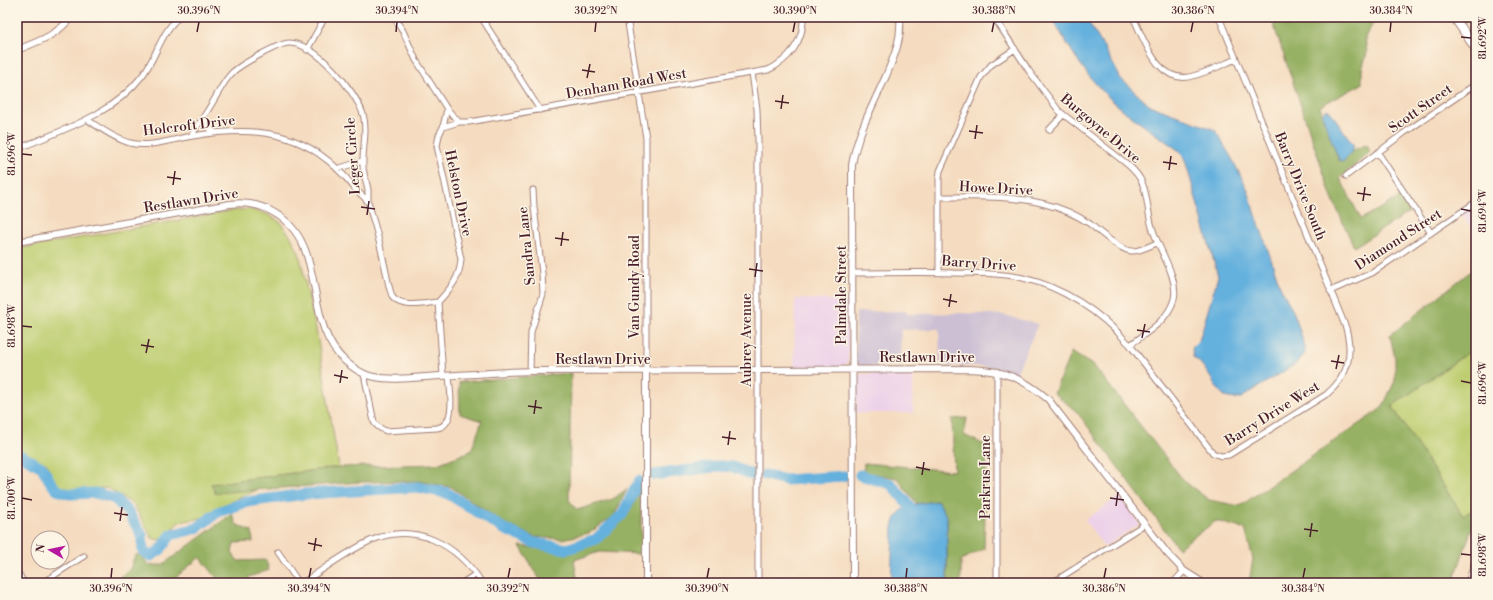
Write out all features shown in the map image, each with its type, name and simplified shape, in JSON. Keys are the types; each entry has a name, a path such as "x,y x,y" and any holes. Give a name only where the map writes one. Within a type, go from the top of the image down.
{"main road":[{"path":"1454,17 1476,49"},
{"path":"1469,583 1476,561"}],"street":[{"path":"17,50 54,33 66,24 71,17"},
{"path":"17,149 88,120 116,102 142,76 151,63 169,28 179,17"},
{"path":"307,50 326,17"},
{"path":"394,17 403,31 416,60 447,109 459,122 443,127"},
{"path":"481,17 540,110"},
{"path":"575,17 585,21 593,21 617,17"},
{"name":"Van Gundy Road","path":"627,17 646,138 646,583"},
{"name":"Denham Road West","path":"459,122 469,122 768,70 786,59 797,45 803,17"},
{"name":"Palmdale Street","path":"853,583 852,165 858,139 898,47 900,17"},
{"name":"Burgoyne Drive","path":"994,17 1051,102 1063,115 1127,164 1135,172 1143,186 1157,243 1170,270 1174,286 1174,300 1170,310 1163,319 1130,345"},
{"path":"1133,17 1155,61 1163,71 1177,77 1193,76 1236,59"},
{"name":"Barry Drive South","path":"1219,17 1346,328 1350,348 1347,366"},
{"name":"Leger Circle","path":"191,136 226,80 234,71 240,66 284,43 294,43 325,60 348,87 362,113 365,128 362,161 368,190 368,202"},
{"path":"939,272 940,171 981,77 991,65 1015,49"},
{"name":"Aubrey Avenue","path":"752,73 757,109 758,140 758,583"},
{"name":"Scott Street","path":"1346,176 1476,84"},
{"name":"Helston Drive","path":"438,302 456,280 459,274 461,259 437,146 447,109"},
{"path":"1049,130 1063,115"},
{"path":"204,116 209,128 214,132"},
{"name":"Holcroft Drive","path":"88,120 129,143 146,144 214,132 251,131 283,137 308,147 337,169 368,202 377,230 393,298 400,304 438,302"},
{"path":"1378,152 1431,233"},
{"path":"337,169 362,161"},
{"name":"Sandra Lane","path":"530,371 531,332 542,294 542,273 533,190"},
{"name":"Howe Drive","path":"939,197 1002,197 1032,200 1048,204 1073,214 1089,223 1125,250 1137,250 1157,243"},
{"name":"Diamond Street","path":"1330,291 1372,273 1476,202"},
{"name":"Restlawn Drive","path":"17,242 230,204 246,204 266,208 284,219 299,236 308,257 326,336 339,356 364,374 374,377 396,378 530,371 969,369 997,371 1016,377 1039,392 1048,400 1167,553 1184,571 1203,583"},
{"name":"Barry Drive","path":"853,273 985,273 1022,278 1050,286 1080,302 1118,331 1213,453 1221,456"},
{"path":"364,374 374,422 376,426 381,429 386,431 437,428 447,423 450,414 438,302"},
{"name":"Barry Drive West","path":"1221,456 1229,456 1326,394 1338,382 1347,366"},
{"name":"Parkrus Lane","path":"997,371 997,583"},
{"path":"1052,583 1145,524"},
{"path":"302,583 371,540 405,534 426,537 446,545 466,562 482,583"},
{"path":"278,552 299,583"},
{"path":"42,583 84,556"},
{"path":"17,571 24,583"},
{"path":"1173,583 1184,571"},
{"path":"462,583 476,574"}],"shaded area":[{"path":"1476,199 1476,235 1459,210"},
{"path":"795,299 849,300 848,360 846,364 842,366 794,367"},
{"path":"905,311 908,314 960,313 1003,315 1038,324 1016,374 997,368 978,366 940,366 939,329 901,330 900,366 861,366 858,364 856,361 856,312"},
{"path":"913,373 913,413 856,413 856,378 861,374"},
{"path":"1120,496 1140,524 1104,547 1085,520"}],"green space":[{"path":"1271,17 1377,17 1365,37 1367,53 1362,69 1362,84 1320,106 1339,160 1343,162 1352,151 1367,144 1370,152 1340,178 1361,219 1401,197 1410,212 1354,247 1332,198"},
{"path":"248,209 267,214 280,222 291,237 299,253 316,329 339,467 211,484 215,493 259,489 217,508 202,518 179,522 165,537 159,540 152,538 134,505 108,488 66,490 58,488 54,483 47,464 17,450 17,249"},
{"path":"1476,267 1476,347 1392,406 1463,516 1476,508 1476,516 1453,583 1249,583 1253,559 1245,529 1216,521 1178,548 1077,412 1054,393 1071,352 1094,366 1184,481 1209,500 1240,506 1382,408 1395,381 1395,359 1390,335"},
{"path":"1476,347 1476,508 1463,516 1392,406"},
{"path":"571,373 569,500 577,510 613,499 627,489 614,516 589,533 563,539 535,537 505,524 451,487 417,481 360,482 215,493 211,484 339,467 437,464 471,451 482,421 460,414 459,382"},
{"path":"967,418 964,435 987,446 984,549 961,560 961,583 947,583 947,517 938,501 917,504 897,478 863,472 864,463 954,471 952,419"},
{"path":"641,490 641,554 599,552 574,560 578,583 542,583 520,546 567,552 598,543 626,517"},
{"path":"232,514 236,524 252,532 253,542 234,543 232,553 238,561 266,560 269,570 249,577 250,583 221,583 200,557 169,583 112,583 130,569 135,555 141,555 149,565 162,565"}],"water":[{"path":"1051,17 1085,17 1105,49 1121,79 1149,105 1215,130 1247,188 1280,286 1294,313 1305,347 1305,353 1297,363 1241,398 1228,398 1223,395 1203,366 1193,357 1192,348 1199,341 1218,276 1185,160 1181,152 1136,120 1104,93 1083,68"},
{"path":"1326,109 1330,111 1354,146 1343,162 1339,160 1322,115"},
{"path":"938,501 947,517 947,583 891,583 893,526 896,518 905,508 916,504"}],"waterway":[{"path":"17,455 22,456 42,467 51,483 57,490 70,494 96,493 115,499 128,512 142,535 143,551 151,556 160,550 171,535 197,528 218,512 246,502 306,494 417,487 447,493 504,529 535,543 567,549 596,539 622,515 639,481"},
{"path":"654,475 719,466 733,467 752,475"},
{"path":"765,475 786,480 844,476"},
{"path":"860,475 891,484 909,505"}]}
